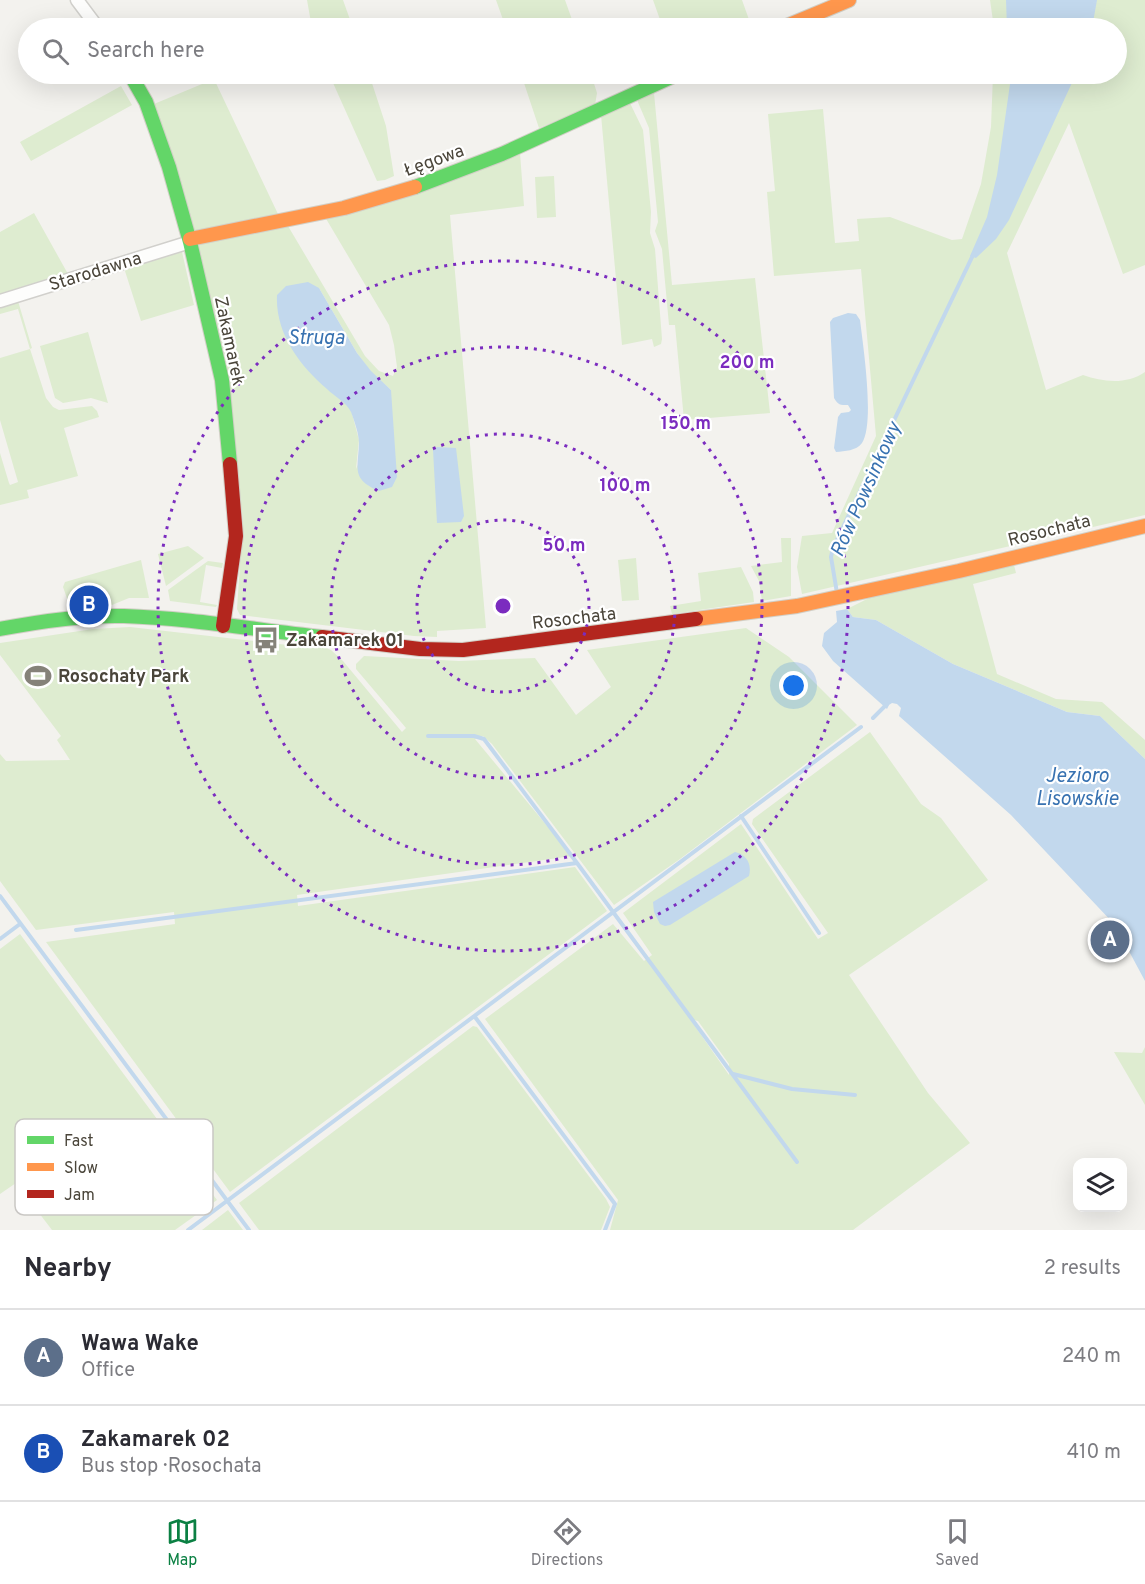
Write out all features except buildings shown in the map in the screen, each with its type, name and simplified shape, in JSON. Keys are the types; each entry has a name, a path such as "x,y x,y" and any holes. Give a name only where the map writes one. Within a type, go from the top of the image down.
{"street":[{"path":"77,0 90,18"},
{"path":"806,18 849,0"},
{"name":"Zakamarek","path":"136,84 146,102 169,166 190,240 222,380 236,517 236,536 223,626"},
{"name":"Łęgowa","path":"190,240 348,206 424,184 530,142 656,84"},
{"name":"Starodawna","path":"0,301 190,240"},
{"name":"Rosochata","path":"0,629 55,619 112,616 159,618 449,651 764,611 847,596 1145,526"}],"green space":[{"path":"307,0 343,0 349,18 310,18"},
{"path":"496,0 565,0 571,18 502,18"},
{"path":"653,0 742,0 748,18 659,18"},
{"path":"990,0 1145,0 1145,265 1123,274 1069,123 1007,253 1046,390 1083,375 1122,381 1145,372 1145,515 802,594 797,567 802,536 832,533 876,436 861,269 774,276 767,192 775,191 768,114 823,109 835,243 859,241 857,219 890,217 952,240 962,239 981,184 991,127 993,84 1127,84 1127,18 993,18"},
{"path":"202,84 216,84 278,214 194,233 154,104"},
{"path":"333,84 372,84 386,126 394,176 377,181"},
{"path":"524,84 594,84 597,93 595,105 539,128"},
{"path":"121,86 132,105 31,161 20,142"},
{"path":"654,93 672,285 755,278 770,413 684,420 675,325 669,325 662,249 655,231 658,222 649,128 637,100"},
{"path":"630,103 643,130 651,212 650,233 655,249 662,339 661,344 654,347 652,339 622,345 601,115"},
{"path":"520,153 524,206 450,215 486,628 437,631 437,637 414,636 240,615 237,609 243,520 224,366 195,245 288,226 365,356 379,371 393,376 397,367 389,325 325,217","holes":["319,288 370,371 391,390 356,469 359,440"]},
{"path":"554,176 556,217 537,218 535,177"},
{"path":"34,213 68,274 0,295 0,232"},
{"path":"182,252 194,305 141,321 124,268"},
{"path":"18,301 32,348 30,349 18,309 0,314 0,306"},
{"path":"88,332 108,403 91,398 63,403 55,398 40,346"},
{"path":"30,349 46,398 53,407 59,410 92,406 99,417 64,428 78,476 27,490 29,498 0,505 0,453 10,485 18,482 0,420 0,358"},
{"path":"781,538 791,538 791,596 762,601 759,581 751,566 782,562"},
{"path":"188,546 204,558 166,586 158,554"},
{"path":"636,558 639,600 622,601 618,560"},
{"path":"141,560 149,598 129,598 112,605 96,605 95,602 73,607 69,604 63,587 65,582"},
{"path":"208,561 223,563 222,568 206,565 200,602 217,605 216,607 170,601 168,590"},
{"path":"1014,565 1016,573 973,584 997,674 1056,699 1102,702 1145,740 1145,759 1100,716 1067,712 953,664 876,620 853,617 847,609 869,598"},
{"path":"741,567 753,592 754,602 672,614 670,606 701,601 698,573"},
{"path":"130,627 288,645 289,641 318,645 331,650 343,661 402,732 406,728 356,669 356,664 364,656 459,661 535,658 576,715 611,687 587,650 746,628 789,657 857,725 680,859 614,905 492,744 483,736 475,739 572,856 297,895 298,906 575,867 607,911 230,1192 213,1169 213,1119 176,1119 46,942 175,924 174,912 36,930 0,881 0,754 6,761 70,760 57,740 61,736 0,655 0,643 93,629"},
{"path":"870,732 921,804 941,818 988,880 849,975 928,1093 970,1143 853,1230 610,1230 618,1200 485,1019 613,924 644,961 652,955 623,913 741,824 818,939 828,933 752,824 753,819","holes":["690,1019 698,1021 729,1064 729,1075"]},
{"path":"20,934 157,1119 15,1119 15,1184 0,1194 0,949"},
{"path":"473,1026 477,1027 606,1199 610,1207 601,1230 259,1230 239,1203"},
{"path":"1145,1047 1145,1105 1114,1052 1142,1053"},
{"path":"228,1210 243,1230 202,1230"},
{"path":"41,1215 196,1215 175,1230 52,1230"}],"water":[{"path":"1006,0 1097,0 1094,18 1007,18"},
{"path":"1010,84 1071,84 1009,220 996,239 976,258 970,256 987,217 997,175"},
{"name":"Struga","path":"308,282 319,288 357,353 371,371 391,390 397,477 392,487 379,491 370,487 360,477 358,472 359,439 351,412 308,370 291,348 285,335 277,309 277,295 286,286"},
{"path":"848,313 856,314 860,320 867,383 868,419 866,433 860,446 836,452 834,448 838,417 841,413 851,410 848,405 840,404 834,398 830,322 833,318"},
{"path":"437,447 456,448 464,516 461,522 437,523 433,450"},
{"name":"Jezioro Lisowskie","path":"847,609 853,617 876,620 953,664 1067,712 1100,716 1145,759 1145,981 1115,925 1011,815 899,716 901,708 897,704 892,703 887,709 833,661 822,646 824,633 837,622 836,611"},
{"path":"735,852 743,855 748,861 749,876 670,925 660,924 654,912 653,902"}],"waterway":[{"name":"Rów Powsinkowy","path":"837,593 831,557 833,548 974,253"},
{"path":"873,718 887,704"},
{"path":"213,1211 861,727"},
{"path":"428,736 474,736 484,739 577,863"},
{"path":"741,816 819,933"},
{"path":"76,930 577,863 797,1162"},
{"path":"0,896 166,1119"},
{"path":"0,939 20,924"},
{"path":"475,1017 615,1204 605,1230"},
{"path":"733,1074 792,1089 855,1095"},
{"path":"213,1182 249,1230"},
{"path":"188,1230 208,1215"}],"traffic: fast":[{"path":"136,84 146,102 169,167 190,242 222,380 230,464"},
{"path":"415,187 502,154 656,84"},
{"path":"0,629 62,619 124,616 198,622 322,637"}],"traffic: slow":[{"path":"806,18 849,0"},
{"path":"190,239 344,208 415,187"},
{"path":"696,619 797,606 959,571 1145,526"}],"traffic: jam":[{"path":"223,626 236,536 230,464"},
{"path":"322,637 420,649 463,650 696,619"}],"place":[{"name":"Zakamarek 02","path":"89,605"},
{"name":"Zakamarek 01","path":"266,640"},
{"name":"Rosochaty Park","path":"38,676"},
{"name":"Wawa Wake","path":"1110,940"}]}
